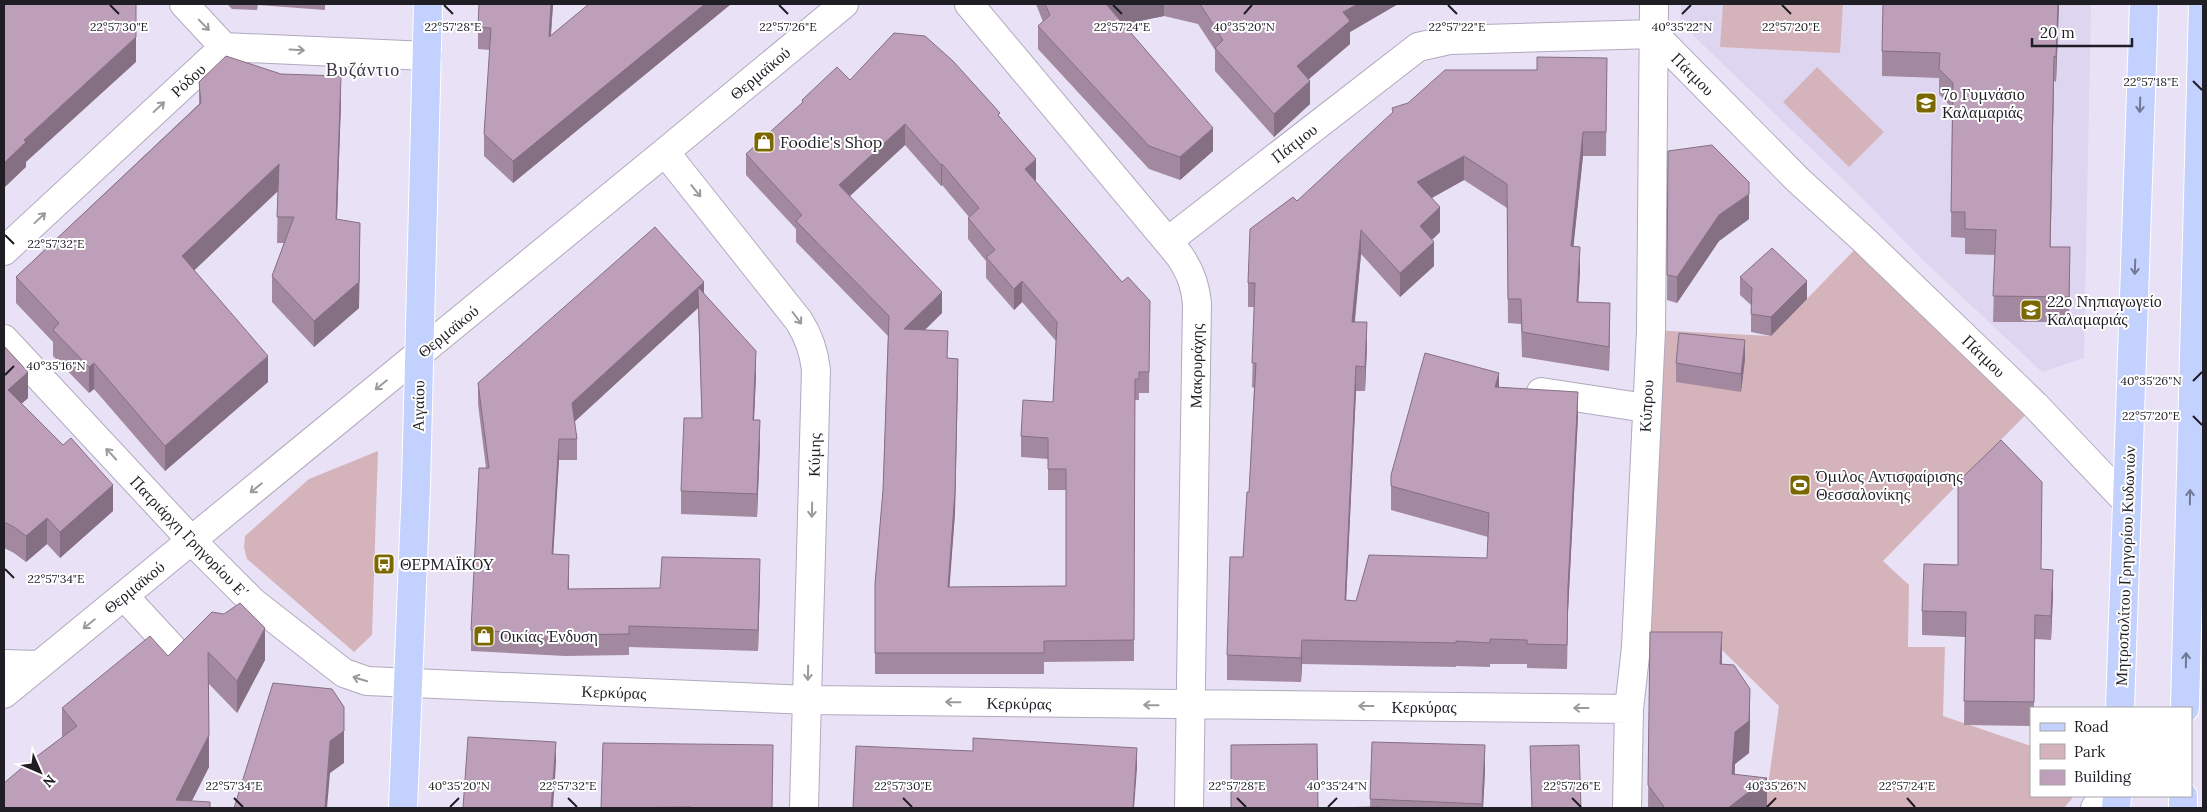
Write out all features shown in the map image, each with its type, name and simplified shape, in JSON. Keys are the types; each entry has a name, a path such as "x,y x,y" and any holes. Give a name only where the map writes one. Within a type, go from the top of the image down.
{"main road":[{"name":"Αιγαίου","path":"403,808 419,354 428,4"},
{"name":"Μητροπολίτου Γρηγορίου Κυδωνιών","path":"2120,707 2144,4"},
{"path":"2185,707 2203,4"}],"street":[{"path":"184,4 224,46 426,56"},
{"name":"Θερμαϊκού","path":"4,694 844,4"},
{"name":"Μακρυράχης","path":"970,4 1168,241 1189,270 1195,286 1197,304 1190,808"},
{"name":"Κύπρου","path":"1627,808 1630,708 1636,647 1651,330 1654,4"},
{"name":"Πάτμου","path":"1168,241 1418,47 1449,40 1654,34 1798,180 1864,240 2035,405 2127,502"},
{"name":"Ρόδου","path":"4,251 224,46"},
{"name":"Κύμης","path":"665,152 800,320 809,336 814,352 816,370 804,808"},
{"name":"Πατριάρχη Γρηγορίου Ε΄","path":"4,339 192,541 253,602 344,673 367,681 408,684"},
{"path":"1518,397 1532,390 1646,408"},
{"path":"124,596 172,648"},
{"path":"233,619 253,602"},
{"path":"4,664 39,665"},
{"name":"Κερκύρας","path":"408,684 808,700 1630,708"},
{"path":"2095,808 2103,797"},
{"path":"2169,808 2181,797"}],"shaded area":[{"name":"7ο Γυμνάσιο Καλαμαριάς","path":"1681,4 2091,4 2084,358 2042,372 1926,263 1847,183 1680,23"}],"green space":[{"path":"1723,4 1843,4 1840,53 1720,47"},
{"path":"1817,67 1884,132 1849,167 1783,102"},
{"name":"Όμιλος Αντισφαίρισης Θεσσαλονίκης","path":"1864,240 2035,405 1883,561 1909,585 1908,647 1945,647 1943,716 2030,746 2030,797 2073,797 2064,808 1765,808 1779,706 1722,650 1636,647 1651,330 1771,336"},
{"path":"378,451 372,635 354,652 247,559 244,547 245,536 309,479"}],"building":[{"path":"4,4 136,4 136,37 24,140 26,142 4,163"},
{"path":"479,4 551,4 549,37 589,4 705,4 513,161 484,134 491,28 478,27"},
{"path":"1045,4 1106,4 1213,128 1180,157 1149,146 1038,26 1050,15"},
{"path":"1200,4 1358,4 1343,12 1350,21 1297,66 1310,81 1274,114 1215,48 1223,40"},
{"path":"1883,4 2058,4 2056,57 2054,56 2050,247 2070,247 2069,297 1993,296 1996,230 1965,229 1965,212 1951,212 1953,83 1939,69 1940,53 1882,51"},
{"path":"894,33 925,36 953,61 1000,113 998,115 1036,159 1025,169 1122,282 1128,277 1150,301 1149,372 1139,372 1139,379 1135,379 1134,640 1044,641 1044,653 875,653 875,584 883,490 889,316 796,221 802,215 746,154 803,102 802,100 837,67 850,80","holes":["905,124 979,208 968,218 995,250 986,257 1014,289 1022,281 1057,322 1053,402 1023,400 1021,436 1048,438 1048,469 1066,469 1066,586 948,587 955,492 958,359 947,358 948,331 904,329 942,292 839,185"]},
{"path":"226,56 281,74 341,76 336,219 360,223 359,282 314,321 272,276 294,217 277,217 279,164 182,256 268,356 165,446 94,363 89,367 53,330 59,323 16,277 201,103 199,82"},
{"path":"1537,57 1607,58 1606,132 1583,132 1571,246 1580,247 1577,302 1610,303 1609,347 1522,332 1521,299 1508,299 1507,184 1464,156 1417,182 1440,207 1420,226 1434,242 1400,273 1361,230 1352,322 1367,322 1365,367 1356,366 1345,600 1356,601 1369,555 1487,558 1489,513 1391,486 1391,475 1425,353 1499,373 1495,387 1578,392 1568,587 1567,645 1527,644 1527,640 1490,639 1490,643 1302,640 1301,658 1227,655 1230,557 1243,557 1247,492 1249,492 1256,363 1252,363 1255,283 1248,283 1250,229 1293,197 1297,201 1393,112 1392,108 1408,103 1445,70 1537,70"},
{"path":"1712,145 1749,182 1749,194 1719,215 1677,277 1667,275 1668,151"},
{"path":"655,227 704,282 572,403 577,439 559,439 552,554 569,555 568,589 660,588 662,557 760,559 758,630 629,626 629,634 565,635 471,630 479,468 489,468 478,383"},
{"path":"1772,248 1807,281 1771,317 1751,314 1752,288 1740,277"},
{"path":"698,287 756,351 753,420 760,420 757,494 681,491 684,418 702,418"},
{"path":"1679,333 1745,340 1741,374 1676,363"},
{"path":"4,346 28,372 8,390 63,445 71,438 113,485 60,532 47,518 26,536 4,522"},
{"path":"2001,440 2042,482 2041,569 2053,570 2051,616 2035,615 2034,702 1964,701 1966,612 1922,611 1924,564 1958,565 1958,482"},
{"path":"240,603 265,628 237,681 208,652 209,735 176,800 210,802 210,808 4,808 4,783 77,726 62,708 150,636 168,656 212,612 224,614"},
{"path":"1650,632 1722,632 1720,664 1734,665 1750,689 1749,721 1735,732 1732,774 1767,778 1728,808 1665,808 1648,785"},
{"path":"273,683 332,689 344,707 344,731 330,741 325,808 234,808"},
{"path":"468,737 556,742 551,808 463,808"},
{"path":"973,738 1137,748 1133,808 853,808 856,746 973,751"},
{"path":"1372,742 1485,745 1482,804 1370,799"},
{"path":"603,743 773,745 772,808 601,808"},
{"path":"1317,744 1318,808 1231,808 1231,745"},
{"path":"1579,745 1581,808 1532,808 1530,746"},
{"path":"1381,807 1381,808 1319,808"}],"place":[{"name":"7ο Γυμνάσιο Καλαμαριάς","path":"1926,103"},
{"name":"Foodie's Shop","path":"764,142"},
{"name":"22ο Νηπιαγωγείο Καλαμαριάς","path":"2031,310"},
{"name":"Όμιλος Αντισφαίρισης Θεσσαλονίκης","path":"1800,485"},
{"name":"ΘΕΡΜΑΪΚΟΥ","path":"384,564"},
{"name":"Οικίας Ένδυση","path":"484,636"}],"district":[{"name":"Βυζάντιο","path":"363,69"}]}
